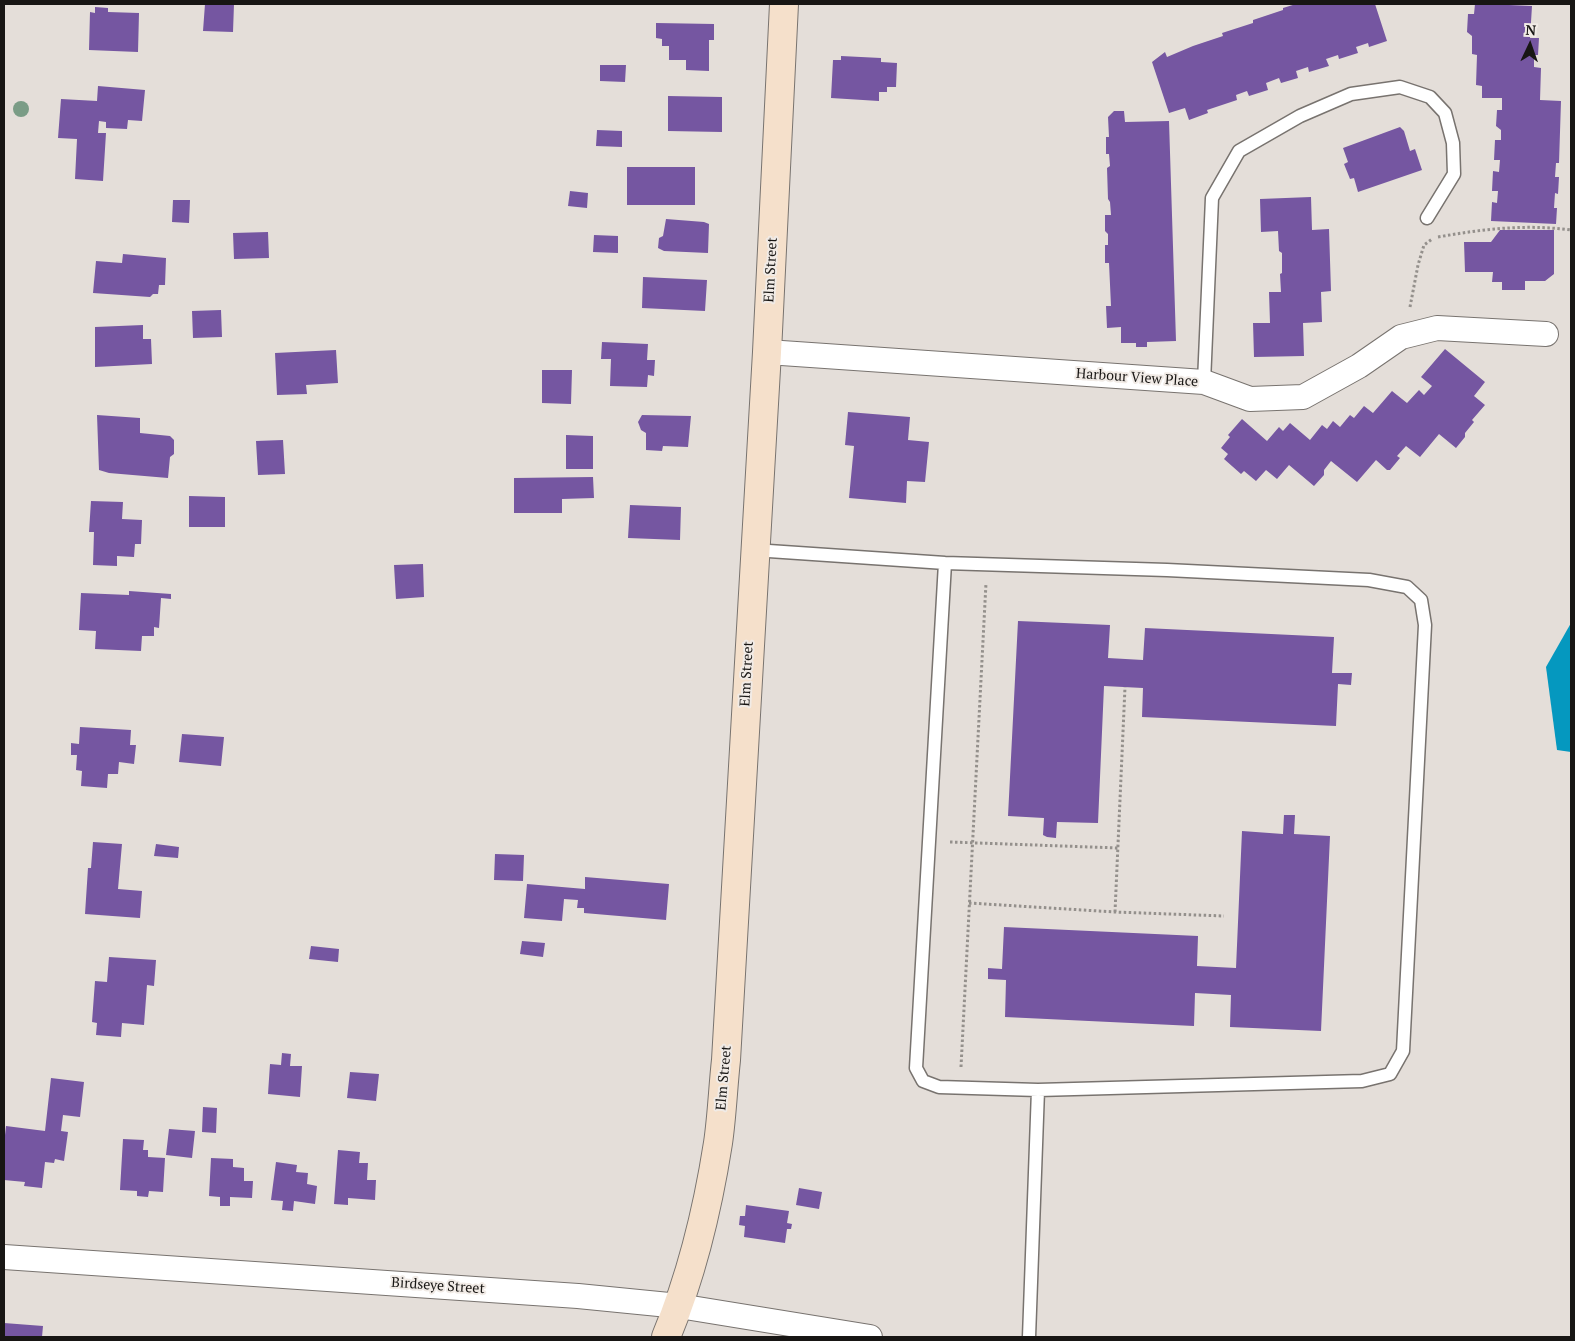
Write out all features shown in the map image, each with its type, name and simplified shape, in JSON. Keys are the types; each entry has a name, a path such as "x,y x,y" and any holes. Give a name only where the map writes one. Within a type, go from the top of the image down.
{"street":[{"name":"Elm Street","path":"666,1337 679,1306 706,1205 718,1142 726,1060 754,550 767,352 784,4"},
{"name":"Harbour View Place","path":"767,352 1204,382 1250,399 1303,397 1358,366 1401,337 1437,328 1546,334"},
{"name":"Birdseye Street","path":"4,1257 569,1295 679,1306 870,1337"}],"lane":[{"path":"1204,382 1212,198 1239,152 1300,116 1351,94 1400,87 1430,97 1444,113 1453,144 1454,174 1427,218"},
{"path":"754,550 945,563 1167,570 1369,580 1407,586 1421,600 1425,625 1403,1051 1390,1074 1362,1081 1038,1090 940,1087 923,1081 916,1068 945,563"},
{"path":"1029,1337 1038,1090"}],"path":[{"path":"1406,336 1418,265 1424,245 1434,238 1470,231 1518,226 1571,230"},
{"path":"960,1088 986,583"},
{"path":"1115,912 1125,687"},
{"path":"929,841 1118,848"},
{"path":"969,903 1115,912 1224,916"}],"water":[{"path":"1571,623 1571,752 1557,750 1546,667"}],"building":[{"path":"205,4 234,4 233,32 203,31"},
{"path":"1296,4 1375,4 1387,41 1369,47 1368,43 1356,47 1358,53 1339,59 1338,55 1326,59 1329,66 1309,72 1308,67 1296,71 1298,78 1281,83 1279,78 1266,83 1268,90 1249,96 1247,91 1236,95 1237,100 1207,110 1208,113 1189,120 1185,108 1169,113 1152,62 1165,52 1167,57 1223,36 1222,33 1253,23 1253,20"},
{"path":"1475,4 1532,6 1530,38 1539,38 1538,55 1534,55 1534,67 1541,68 1540,100 1561,101 1559,163 1556,163 1555,177 1559,177 1558,194 1555,193 1554,208 1557,208 1556,224 1491,221 1492,202 1497,203 1498,191 1492,191 1493,171 1499,172 1500,160 1494,160 1495,140 1501,140 1501,130 1496,126 1497,110 1502,110 1502,98 1482,98 1482,86 1476,85 1477,55 1472,54 1472,36 1467,32 1468,14 1474,14"},
{"path":"95,7 108,8 108,12 139,13 138,52 89,50 90,12 95,13"},
{"path":"656,23 714,24 714,40 709,40 709,71 686,70 686,60 669,60 669,46 662,46 662,39 656,38"},
{"path":"841,56 881,58 881,62 897,63 896,87 887,87 887,92 879,92 879,101 831,98 833,60 841,60"},
{"path":"600,65 626,65 625,82 600,81"},
{"path":"98,86 145,90 142,121 128,120 127,129 106,128 106,122 99,121 98,133 106,133 103,181 75,179 77,139 58,138 61,99 97,101"},
{"path":"668,96 722,97 722,132 668,131"},
{"path":"1114,111 1124,111 1125,122 1169,121 1176,341 1147,342 1147,347 1136,347 1136,343 1121,343 1121,327 1107,328 1106,306 1111,306 1109,263 1105,263 1105,245 1108,245 1108,234 1105,231 1105,215 1111,215 1108,199 1107,168 1110,166 1109,154 1106,154 1106,137 1109,137 1108,117"},
{"path":"1400,127 1404,131 1410,151 1415,149 1422,170 1358,192 1354,178 1350,179 1344,164 1348,162 1343,148"},
{"path":"597,130 622,131 622,147 596,146"},
{"path":"627,167 695,167 695,205 627,205"},
{"path":"570,191 588,193 587,208 568,206"},
{"path":"1311,197 1312,230 1329,229 1331,291 1321,292 1322,322 1303,323 1304,356 1254,357 1253,323 1270,323 1269,292 1281,292 1280,274 1282,273 1282,253 1279,251 1278,231 1261,232 1260,199"},
{"path":"173,200 190,200 189,223 172,222"},
{"path":"666,219 709,224 708,253 664,251 658,248 659,238 663,236"},
{"path":"1500,230 1554,230 1554,274 1545,281 1525,281 1525,290 1502,290 1502,282 1492,282 1493,272 1465,272 1464,242 1491,242"},
{"path":"268,232 269,258 234,259 233,233"},
{"path":"594,235 618,236 618,253 593,252"},
{"path":"123,254 166,258 165,285 159,285 158,294 153,294 150,297 93,293 96,261 122,263"},
{"path":"643,277 707,280 705,311 642,308"},
{"path":"221,310 222,337 193,338 192,311"},
{"path":"143,325 143,339 151,339 152,364 95,367 95,327"},
{"path":"602,342 648,344 647,360 655,360 654,376 648,375 647,387 610,386 611,359 601,359"},
{"path":"1445,349 1485,382 1474,396 1485,405 1472,420 1474,422 1456,448 1439,434 1420,457 1406,446 1397,456 1400,458 1390,470 1387,470 1376,460 1357,482 1331,461 1324,470 1324,475 1314,486 1289,465 1277,479 1266,470 1256,481 1244,471 1241,474 1224,459 1228,454 1221,448 1230,437 1228,435 1242,419 1267,441 1279,427 1283,431 1290,423 1310,440 1322,425 1327,429 1333,421 1340,427 1350,415 1354,418 1364,406 1373,413 1392,391 1407,403 1419,390 1424,395 1432,386 1421,377"},
{"path":"336,350 338,383 306,385 307,394 277,395 275,353"},
{"path":"542,370 572,370 571,404 542,403"},
{"path":"848,412 910,417 908,440 929,442 925,482 907,481 906,503 849,498 854,446 845,445"},
{"path":"97,415 140,418 140,433 170,436 174,440 174,454 170,457 168,478 109,473 99,470"},
{"path":"642,415 691,416 688,447 663,446 662,451 646,450 646,433 641,430 638,422"},
{"path":"566,435 593,436 593,469 566,469"},
{"path":"283,440 285,474 258,475 256,441"},
{"path":"593,477 594,498 562,499 562,513 514,513 514,478"},
{"path":"189,496 225,497 225,527 189,527"},
{"path":"91,501 123,502 122,519 142,520 141,544 135,544 134,557 117,556 117,566 93,565 94,532 89,532"},
{"path":"630,505 681,507 680,540 628,538"},
{"path":"423,564 424,597 396,599 394,565"},
{"path":"129,591 171,594 171,599 161,598 159,628 154,627 154,636 142,636 141,651 95,649 96,631 79,630 81,593 129,595"},
{"path":"1018,621 1110,625 1108,658 1143,660 1145,628 1334,637 1332,673 1352,673 1351,685 1338,684 1336,726 1142,717 1143,688 1104,686 1098,823 1057,822 1056,838 1047,837 1043,835 1044,818 1008,816"},
{"path":"80,727 131,730 130,745 136,745 134,764 119,762 118,774 108,774 107,788 81,786 82,771 76,770 77,755 71,755 71,743 79,744"},
{"path":"182,734 224,737 221,766 179,762"},
{"path":"1284,815 1295,815 1294,834 1330,836 1321,1031 1230,1027 1231,995 1195,993 1194,1026 1005,1017 1006,980 988,979 988,968 1002,969 1004,927 1198,936 1197,966 1236,968 1242,831 1283,834"},
{"path":"93,842 122,844 118,889 142,891 140,918 85,914 88,868 91,868"},
{"path":"156,844 179,847 178,858 154,856"},
{"path":"495,854 524,855 523,881 494,880"},
{"path":"585,877 669,884 666,920 584,913 584,908 577,908 578,900 564,899 562,921 524,918 527,884 585,889"},
{"path":"522,941 545,943 543,957 520,954"},
{"path":"311,946 339,949 338,962 309,959"},
{"path":"109,957 156,960 154,986 147,985 144,1025 122,1023 121,1037 96,1035 97,1023 92,1022 95,981 107,982"},
{"path":"282,1053 291,1054 290,1066 302,1066 300,1097 268,1094 270,1064 281,1065"},
{"path":"350,1072 379,1074 376,1101 347,1098"},
{"path":"51,1078 84,1082 80,1117 63,1115 61,1131 68,1132 64,1161 55,1159 54,1163 45,1162 42,1188 24,1186 25,1182 4,1180 6,1126 45,1131"},
{"path":"203,1107 217,1108 216,1133 202,1132"},
{"path":"169,1129 195,1131 192,1158 166,1155"},
{"path":"123,1139 144,1140 143,1150 148,1150 148,1157 165,1158 163,1192 149,1191 148,1197 137,1196 137,1191 120,1190"},
{"path":"338,1150 360,1152 359,1163 368,1163 367,1180 376,1180 375,1200 348,1198 348,1205 334,1204"},
{"path":"211,1158 233,1159 233,1167 244,1168 244,1181 253,1181 252,1198 230,1197 230,1206 220,1206 220,1197 209,1196"},
{"path":"276,1162 297,1165 296,1172 308,1173 307,1184 317,1186 315,1204 294,1201 293,1211 282,1210 283,1201 271,1200"},
{"path":"799,1188 822,1192 819,1209 796,1205"},
{"path":"746,1205 789,1211 787,1223 792,1224 791,1229 787,1229 785,1243 744,1237 745,1226 739,1225 740,1216 745,1216"},
{"path":"4,1323 43,1326 42,1337 4,1337"}]}
